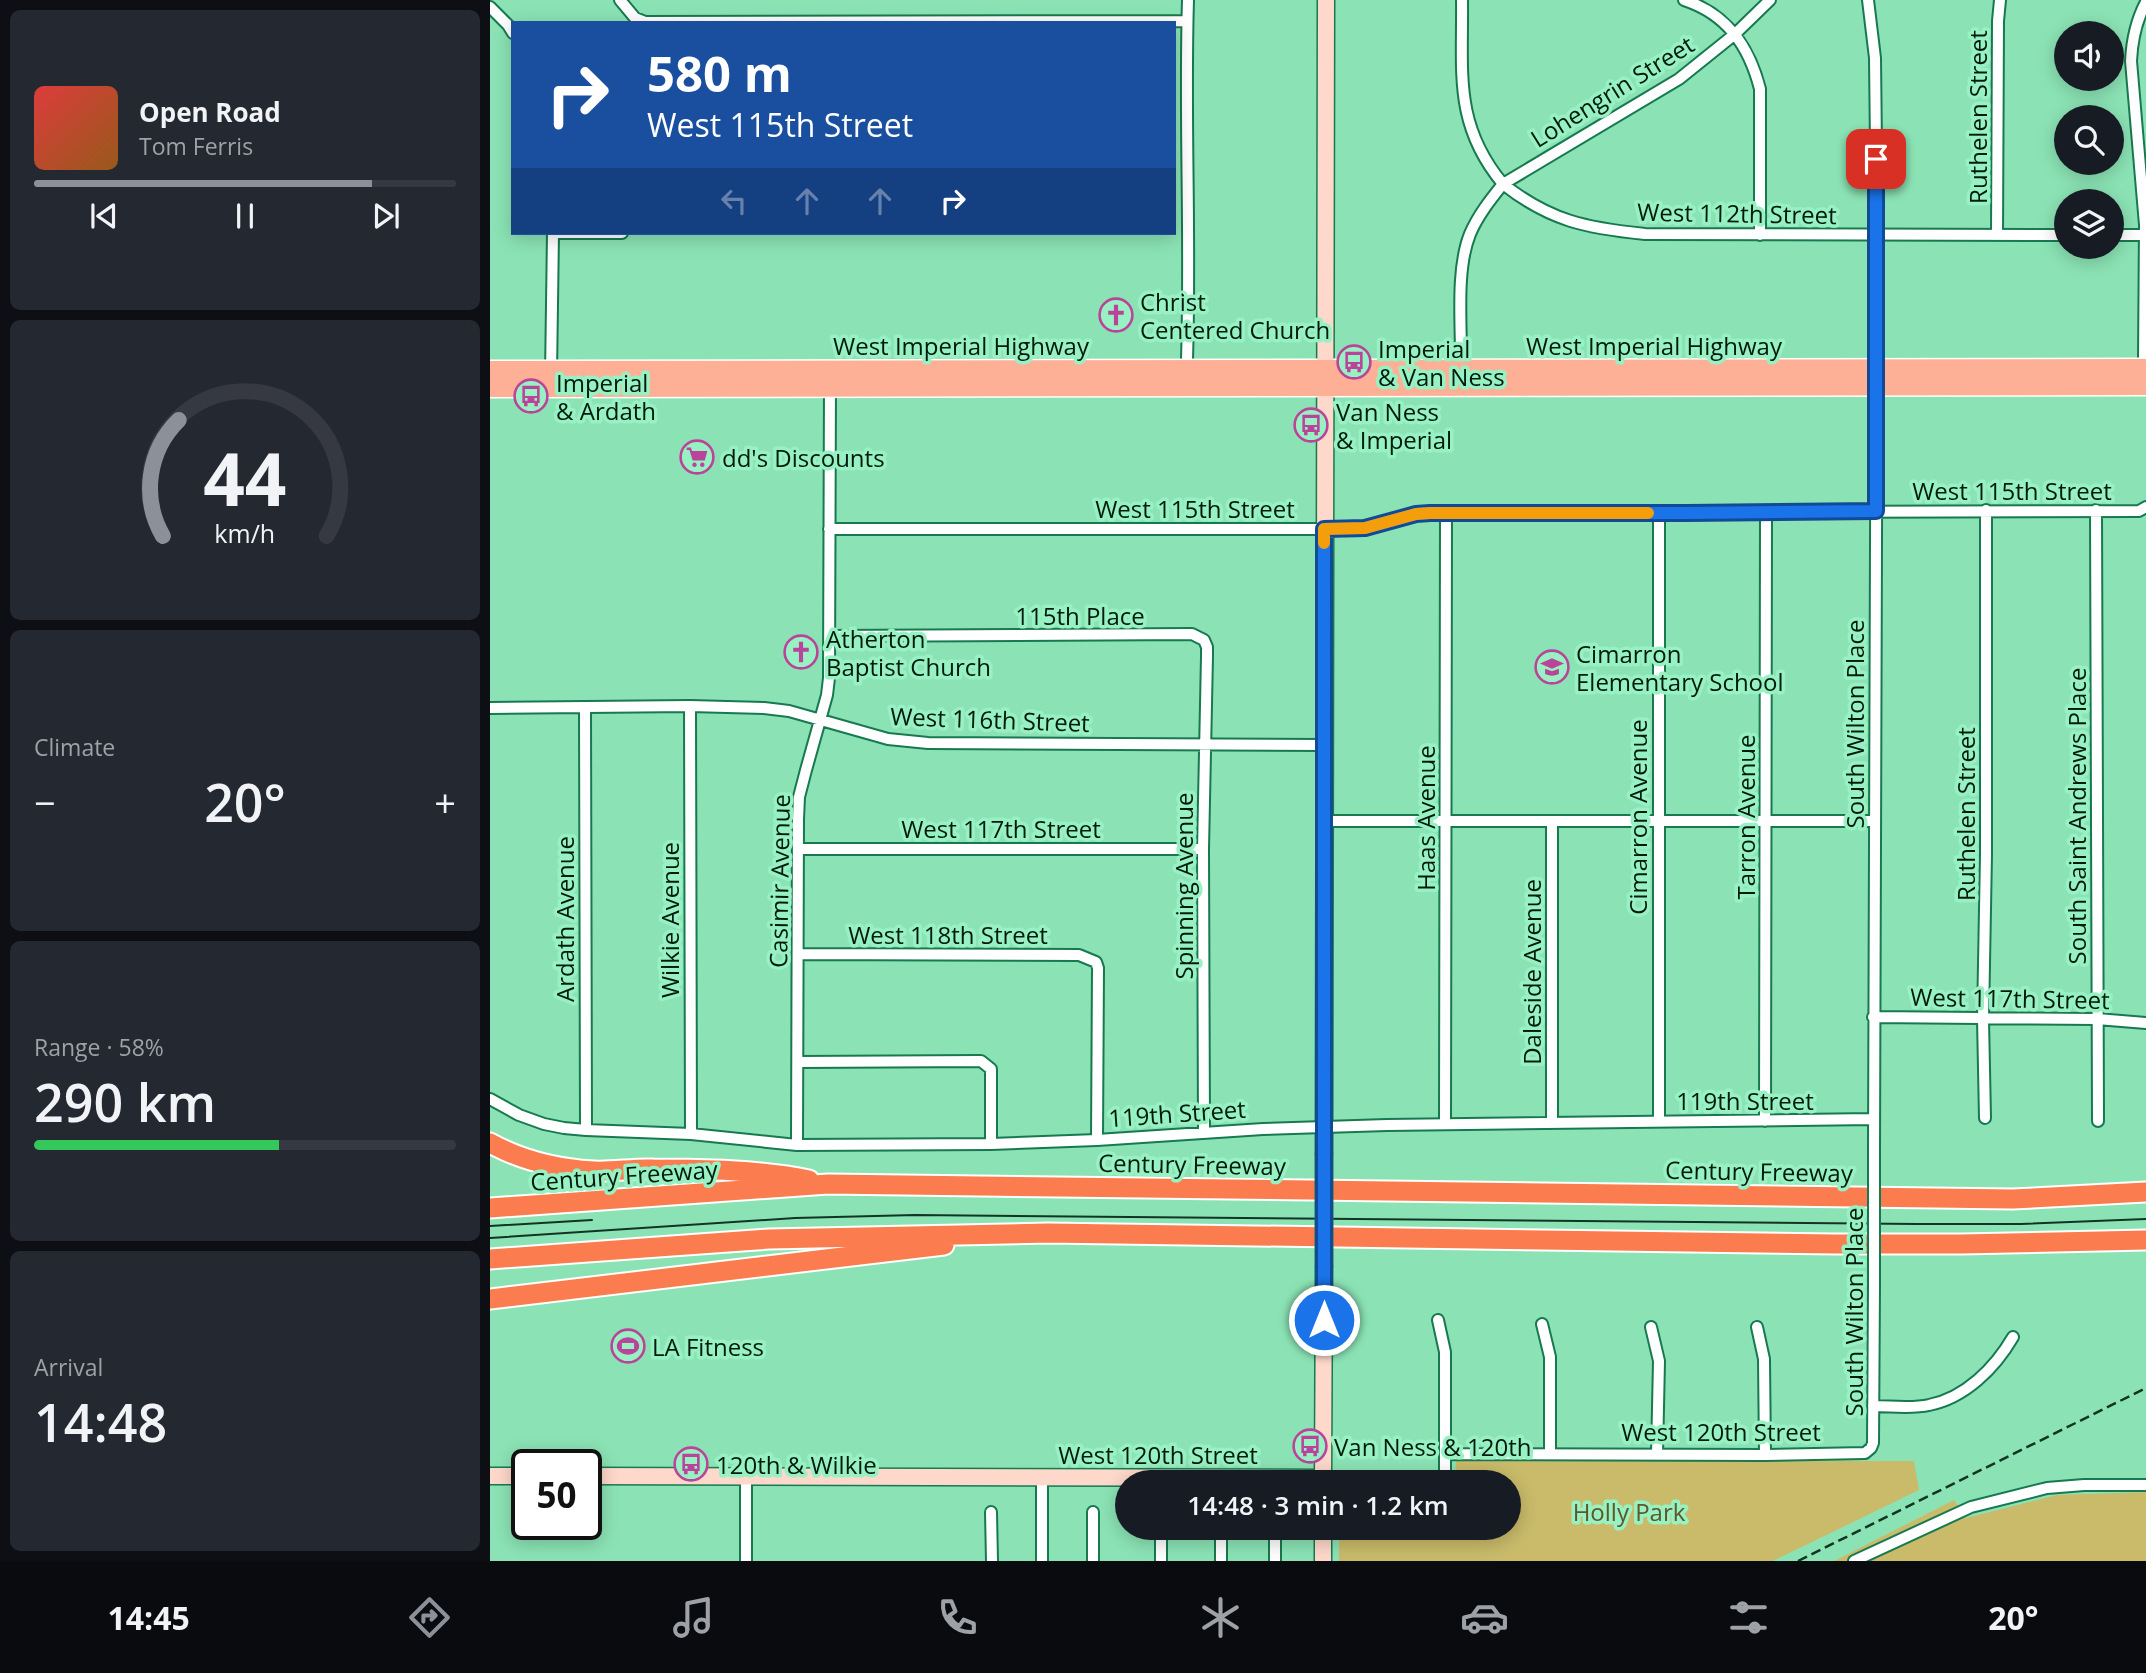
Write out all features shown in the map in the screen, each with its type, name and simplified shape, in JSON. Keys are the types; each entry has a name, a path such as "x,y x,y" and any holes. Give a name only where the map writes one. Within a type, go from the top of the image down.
{"highway":[{"path":"490,1143 542,1163 595,1171 653,1168 778,1174 828,1184"},
{"name":"Century Freeway","path":"490,1208 828,1184 2013,1199 2146,1192"},
{"path":"490,1298 1048,1233"},
{"path":"490,1259 769,1239 1048,1233 1836,1244 2146,1240"}],"main road":[{"path":"1323,1470 1326,0"},
{"name":"West Imperial Highway","path":"490,369 550,378 1875,378 2146,373"},
{"name":"West Imperial Highway","path":"1325,378 1461,370 1875,378"},
{"name":"West Imperial Highway","path":"490,387 550,378"},
{"path":"490,1476 511,1476"},
{"name":"West 120th Street","path":"602,1476 1115,1477"},
{"path":"1323,1540 1323,1561"}],"street":[{"path":"620,0 635,18 642,21"},
{"path":"1186,379 1187,232 1180,129 1188,0"},
{"path":"1461,370 1461,278 1464,254 1476,220 1503,184 1477,145 1464,107 1462,0"},
{"path":"1684,0 1719,17 1747,52 1756,75 1760,89 1760,235"},
{"name":"Lohengrin Street","path":"1503,184 1679,79 1735,34 1770,0"},
{"name":"South Wilton Place","path":"1868,0 1875,58 1877,236 1874,1406 1871,1448"},
{"name":"Ruthelen Street","path":"1997,234 2000,0"},
{"path":"2146,2 2136,21 2130,61 2145,235 2146,373"},
{"path":"490,7 511,30"},
{"path":"1176,21 1187,21"},
{"name":"West 112th Street","path":"1503,184 1526,202 1551,215 1612,231 1645,234 1760,235 2054,235"},
{"path":"1176,232 1187,232"},
{"path":"550,378 553,235"},
{"path":"2124,235 2145,235"},
{"name":"Casimir Avenue","path":"797,1146 799,797 827,695 830,378"},
{"name":"West 115th Street","path":"829,529 1324,529 1365,528 1416,514 1446,513 2139,511 2146,507"},
{"name":"Ruthelen Street","path":"1985,1118 1983,1019 1986,510"},
{"name":"South Saint Andrews Place","path":"2096,510 2098,1121"},
{"name":"Haas Avenue","path":"1445,1124 1446,513"},
{"name":"Cimarron Avenue","path":"1659,1121 1660,513"},
{"name":"Tarron Avenue","path":"1765,1121 1766,513"},
{"name":"115th Place","path":"829,636 1192,634 1204,640"},
{"name":"Spinning Avenue","path":"1204,640 1207,647 1203,849 1204,1132"},
{"name":"Wilkie Avenue","path":"690,706 691,1134"},
{"name":"West 116th Street","path":"490,708 764,708 789,711 888,740 905,742 1324,745"},
{"name":"Ardath Avenue","path":"585,708 586,1130"},
{"path":"1324,821 1874,821"},
{"name":"Daleside Avenue","path":"1552,821 1552,1123"},
{"name":"West 117th Street","path":"798,849 1203,849"},
{"name":"West 118th Street","path":"798,954 1079,955 1096,962 1097,1140"},
{"name":"West 117th Street","path":"1873,1017 2098,1019 2146,1023"},
{"path":"798,1062 981,1060 991,1069 991,1143"},
{"name":"119th Street","path":"490,1100 544,1124 586,1130 691,1134 797,1146 1097,1140 1324,1127 1873,1119"},
{"path":"1437,1320 1446,1352 1445,1454"},
{"path":"1542,1324 1550,1357 1550,1454"},
{"path":"1651,1327 1659,1361 1657,1454"},
{"path":"1757,1327 1764,1359 1765,1455"},
{"path":"1874,1406 1928,1406 1963,1393 1989,1369 2013,1337"},
{"name":"West 120th Street","path":"1445,1470 1445,1454 1765,1455 1865,1453 1871,1448"},
{"path":"746,1475 746,1561"},
{"path":"1042,1476 1042,1561"},
{"path":"1854,1561 1970,1507 2047,1488 2146,1485"},
{"path":"991,1511 992,1561"},
{"path":"1093,1512 1093,1561"},
{"path":"1161,1540 1161,1561"},
{"path":"1221,1540 1221,1561"},
{"path":"1275,1540 1275,1561"}],"green space":[{"name":"Holly Park","path":"1456,1461 1914,1461 1919,1490 1773,1561 1339,1561 1339,1540 1521,1540 1521,1470 1456,1470"},
{"path":"2146,1492 2146,1561 1834,1561 1954,1500 1966,1518 2057,1495"}],"tram line":[{"path":"490,1238 795,1218 915,1215 1918,1224 2021,1224 2146,1219"},
{"path":"490,1226 592,1220"}],"railway":[{"path":"1798,1561 2146,1388"}],"slow traffic":[{"path":"1324,543 1324,529 1365,528 1416,514 1648,513"}],"place":[{"name":"Christ Centered Church","path":"1116,315"},
{"name":"Imperial & Van Ness","path":"1354,362"},
{"name":"Imperial & Ardath","path":"531,396"},
{"name":"Van Ness & Imperial","path":"1311,425"},
{"name":"dd's Discounts","path":"697,457"},
{"name":"Atherton Baptist Church","path":"801,652"},
{"name":"Cimarron Elementary School","path":"1552,667"},
{"name":"LA Fitness","path":"628,1346"},
{"name":"Van Ness & 120th","path":"1310,1446"},
{"name":"120th & Wilkie","path":"691,1464"}],"route":[{"path":"1324,1320 1324,529 1365,528 1416,514 1430,513 1876,511 1876,159"}]}
